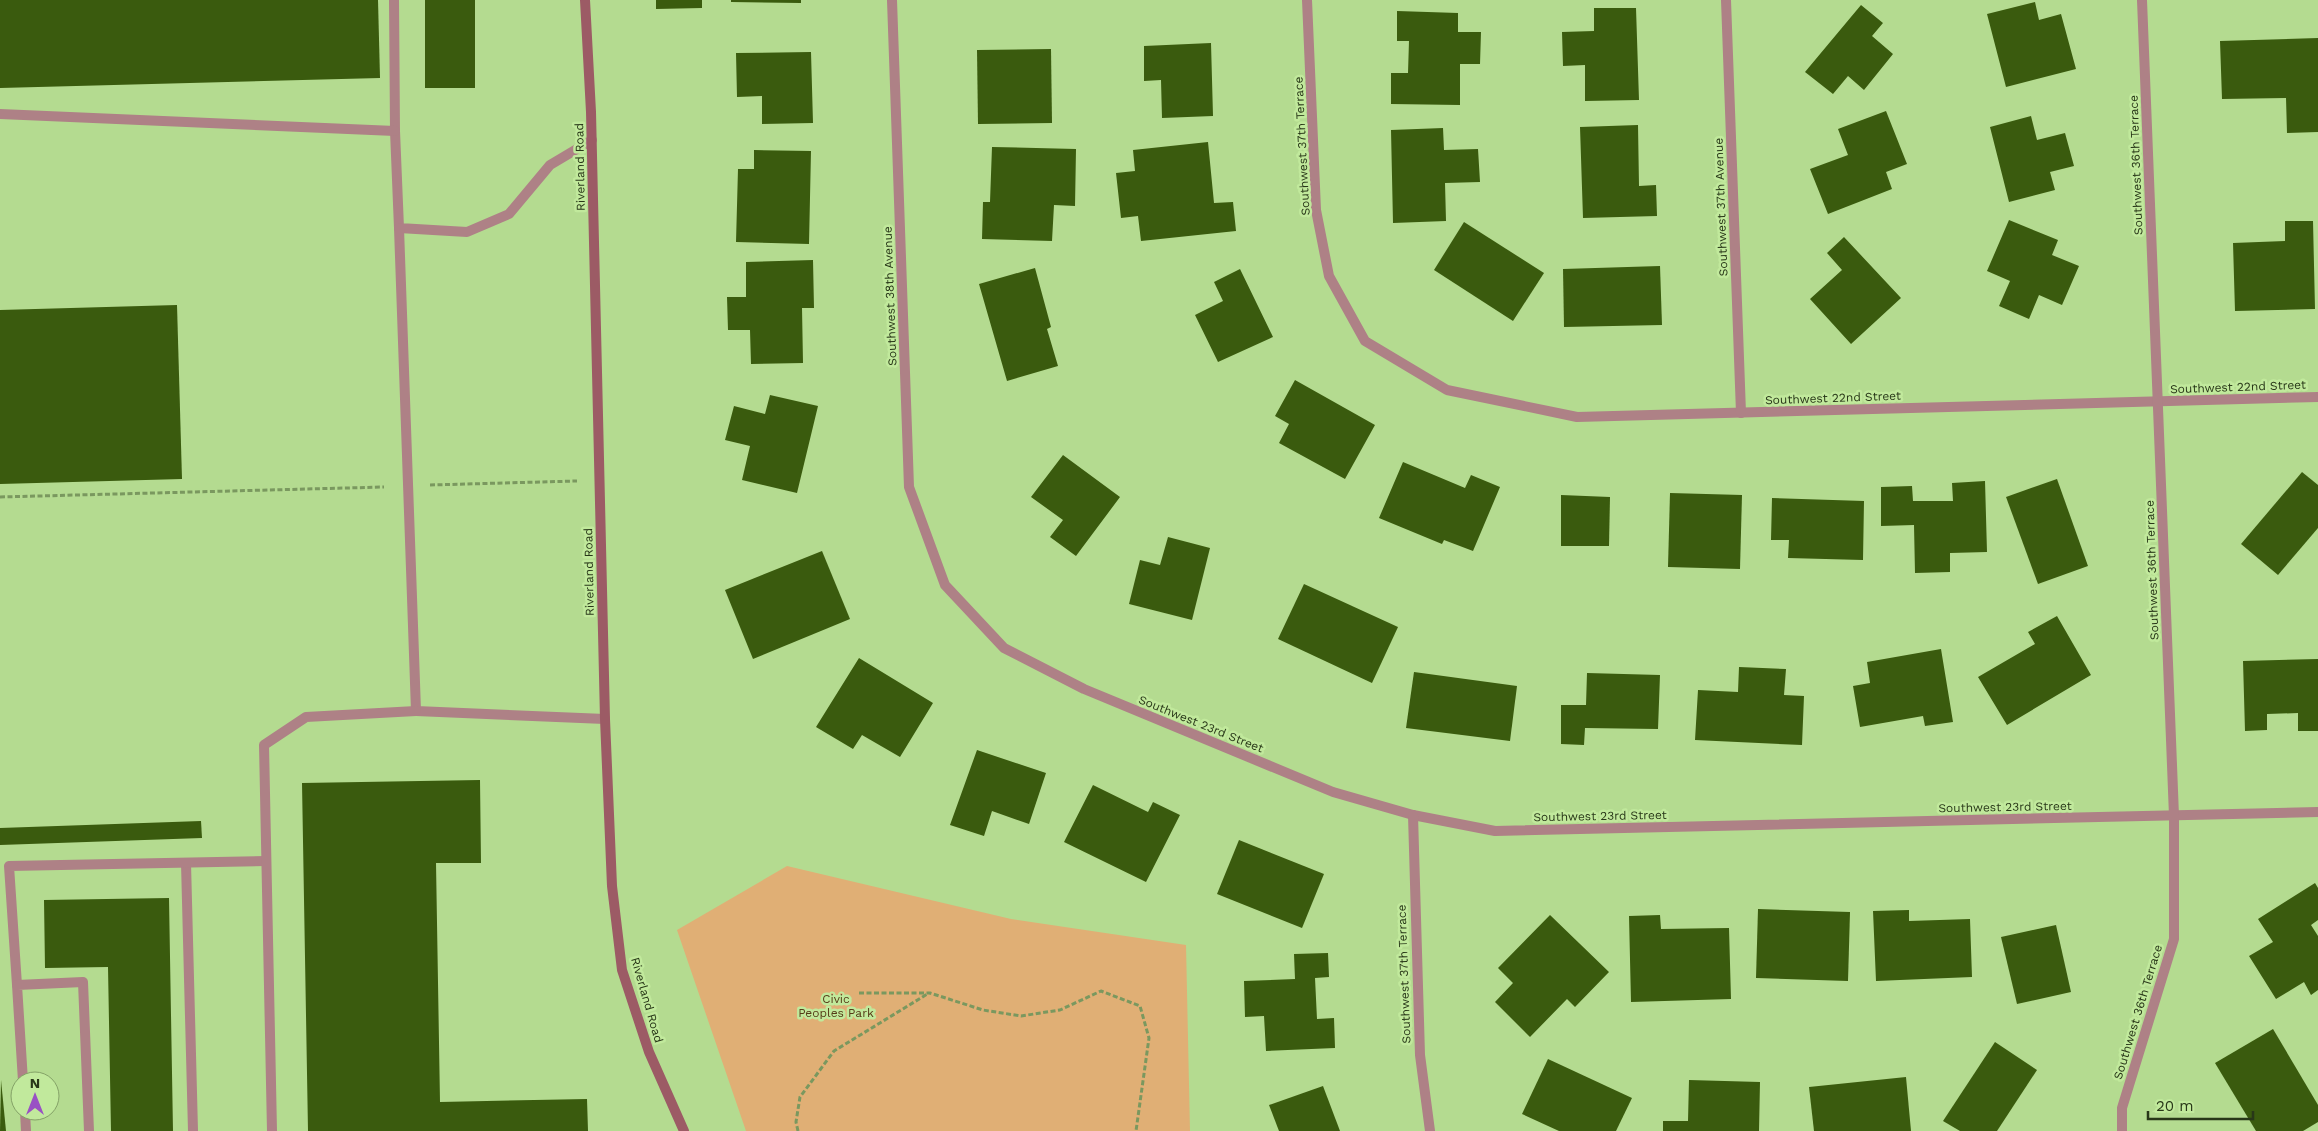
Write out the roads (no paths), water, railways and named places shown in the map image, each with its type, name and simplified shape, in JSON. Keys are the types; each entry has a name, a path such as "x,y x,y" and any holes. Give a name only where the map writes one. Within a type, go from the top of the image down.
{"street":[{"path":"394,0 395,131 416,711"},
{"name":"Riverland Road","path":"585,0 592,140 605,719 612,886 622,970 649,1052 684,1131"},
{"name":"Southwest 38th Avenue","path":"892,0 909,487 944,585"},
{"name":"Southwest 37th Terrace","path":"1307,0 1316,210 1330,276 1365,341"},
{"name":"Southwest 37th Avenue","path":"1726,0 1741,413"},
{"name":"Southwest 36th Terrace","path":"2122,1131 2122,1108 2174,939 2174,816 2142,0"},
{"path":"0,114 395,131"},
{"path":"399,228 467,232 509,214 550,165 592,140"},
{"name":"Southwest 22nd Street","path":"1365,341 1447,390 1577,417 2318,397"},
{"name":"Southwest 23rd Street","path":"944,585 1004,648 1084,689 1333,792 1413,815 1495,831 2318,812"},
{"path":"272,1131 264,745 306,717 416,711 605,719"},
{"name":"Southwest 37th Terrace","path":"1413,815 1420,1055 1430,1131"},
{"path":"22,1071 9,866 266,861"},
{"path":"186,863 193,1131"},
{"path":"17,985 82,982 89,1131"}],"park label":[{"name":"Civic Peoples Park","path":"836,1006"}]}
